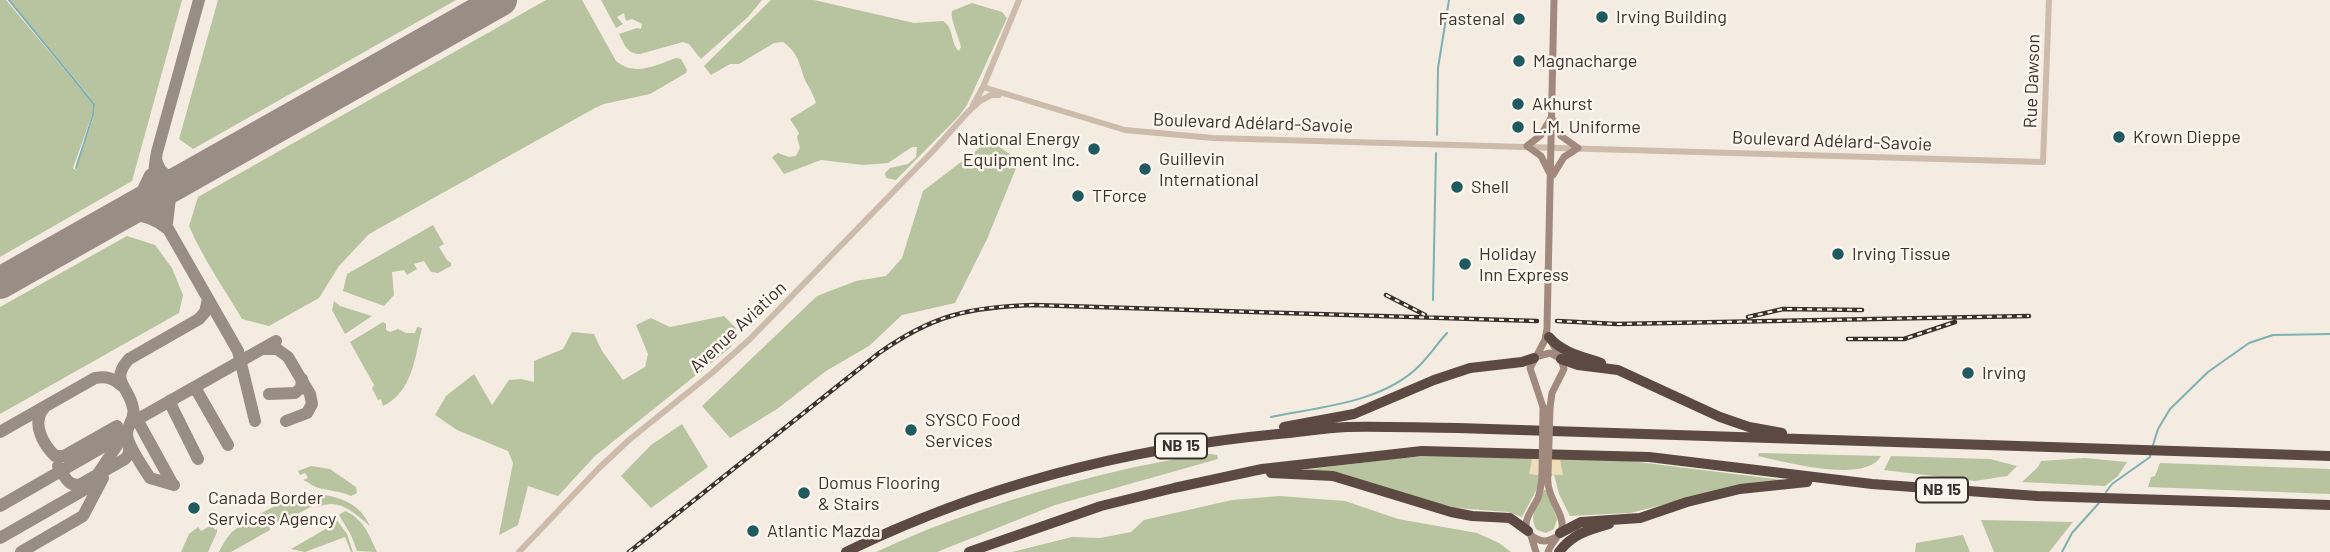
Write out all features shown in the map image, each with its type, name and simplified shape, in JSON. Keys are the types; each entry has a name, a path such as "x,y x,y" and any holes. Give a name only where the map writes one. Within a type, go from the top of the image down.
{"highway":[{"path":"1548,332 1558,346 1567,352 1618,370 1720,417 1749,427 1887,442"},
{"path":"1221,439 1342,417 1460,371 1534,358"},
{"path":"1561,359 1577,365 1618,370"},
{"name":"NB 15","path":"846,552 968,501 1037,478 1156,450 1221,439 1345,428 1458,428 2330,456"},
{"name":"NB 15","path":"969,552 1101,506 1174,488 1262,469 1422,451 1649,457 1872,485 2037,496 2330,505"},
{"path":"1174,488 1265,474 1333,476 1451,512 1510,518 1529,533"},
{"path":"1559,552 1570,539 1581,532 1755,486 1790,482 1872,485"},
{"path":"1558,535 1581,522 1627,520"}],"main road":[{"path":"1536,552 1526,521 1545,475 1547,407 1564,369 1548,332 1554,0"},
{"path":"1551,179 1545,161 1527,146 1541,135 1552,116"},
{"path":"1551,179 1564,157 1578,148 1560,134 1552,116"},
{"path":"1547,407 1531,373 1531,363 1548,332"},
{"path":"1534,358 1550,353 1561,359"},
{"path":"1545,475 1550,496 1562,521 1558,535 1548,552"},
{"path":"1529,533 1545,542 1558,535"}],"street":[{"path":"968,112 983,87 1019,0"},
{"name":"Rue Dawson","path":"2043,162 2049,0"},
{"name":"Boulevard Adélard-Savoie","path":"983,87 1125,130 1213,138 1527,146 1552,150 1578,148 2043,162"},
{"path":"968,112 991,95 1004,94"},
{"name":"Avenue Aviation","path":"519,552 629,440 750,339 933,152 968,112"}],"green space":[{"path":"0,0 6,0 93,104 92,115 73,168 76,170 94,116 95,103 10,0 182,0 132,181 0,257"},
{"path":"218,0 456,0 193,149 179,139"},
{"path":"546,0 582,0 616,61 623,66 646,68 676,58 681,59 686,73 650,94 595,108 369,234 339,266 319,298 269,326 242,319 207,262 189,226 198,197"},
{"path":"601,0 762,0 748,17 701,59 689,44 683,42 640,54 632,52 619,34 641,29 642,24 632,19 626,21 624,13 617,17 623,24 616,28"},
{"path":"771,0 814,0 914,23 943,21 949,27 959,51 961,47 952,11 972,3 1002,12 1007,18 967,105 896,180 886,178 885,173 890,168 908,164 916,157 917,147 912,147 888,163 863,165 821,160 784,174 772,157 778,153 789,157 796,156 800,148 797,137 799,133 790,119 816,103 793,51 783,42 774,43 739,64 730,64 711,75 704,66"},
{"path":"990,140 1019,161 987,239 955,303 902,315 869,346 826,371 777,409 730,438 702,406 817,296 856,281 886,276 902,258 923,191"},
{"path":"433,225 444,244 439,247 451,266 438,273 431,272 424,261 414,264 417,269 407,275 404,270 392,272 394,295 384,306 343,291 347,274"},
{"path":"127,236 155,245 172,268 183,295 179,313 0,414 0,307"},
{"path":"334,301 340,306 372,316 345,334 332,310"},
{"path":"724,316 736,328 731,347 595,456 558,496 528,486 518,525 499,535 513,463 508,451 457,430 435,415 446,396 474,374 492,405 509,380 534,382 534,361 563,349 572,332 594,334 602,351 623,380 645,367 648,354 636,325 651,318 670,327"},
{"path":"383,322 386,324 386,330 390,332 398,329 415,333 417,327 422,328 407,383 393,400 383,406 350,342"},
{"path":"682,424 708,467 651,508 621,476 651,445"},
{"path":"1759,453 1881,456 1873,464 1859,469 1843,470 1786,462 1758,456"},
{"path":"1217,455 1218,459 1055,505 937,552 876,552 954,520 1034,493 1134,467"},
{"path":"1446,455 1622,460 1783,480 1711,493 1630,513 1570,516 1559,494 1554,475 1563,475 1530,474 1538,475 1538,487 1522,517 1508,512 1456,508 1303,470"},
{"path":"1891,456 1990,459 2017,466 2007,476 1975,481 1884,470"},
{"path":"2085,458 2127,462 2118,476 2105,486 2022,482 2041,461"},
{"path":"2160,463 2330,469 2330,494 2148,487"},
{"path":"311,466 330,469 356,487 357,493 351,496 317,487 303,480 308,478 305,473 300,475 298,471"},
{"path":"1544,490 1547,490 1557,519 1554,529 1546,533 1537,530 1533,520"},
{"path":"310,493 329,496 353,505 370,526 340,505 326,504 318,507 316,504 279,524 275,519 269,523 270,530 231,552 219,552 231,533 246,522 281,503"},
{"path":"1279,496 1345,501 1398,519 1477,533 1511,552 1012,552 1072,537 1100,538 1131,532 1144,520 1232,500"},
{"path":"345,511 361,523 377,552 357,551 339,515"},
{"path":"336,519 347,534 353,552 345,537 305,552 291,549 336,523"},
{"path":"1981,520 2073,522 2049,552 1994,552"},
{"path":"212,525 217,532 208,552 181,552 189,534 198,527 201,531"},
{"path":"1963,535 1970,552 1915,552 1916,543"}],"sand":[{"path":"1532,459 1560,459 1563,475 1529,474"}],"waterway":[{"path":"9,0 94,104 76,168"},
{"path":"1437,135 1438,68 1449,0"},
{"path":"1433,300 1436,153"},
{"path":"1271,417 1349,402 1387,388 1419,366 1447,333"},
{"path":"2153,445 2158,429 2170,409 2208,372 2249,343 2273,335 2330,334"},
{"path":"2106,492 2112,484 2150,457 2151,453"},
{"path":"2062,552 2072,533 2099,503"}],"taxiway":[{"path":"199,0 157,152 154,190 159,213 238,351 255,421"},
{"path":"156,159 160,169 168,176 188,177"},
{"path":"113,219 139,198 150,175"},
{"path":"167,223 170,198 188,177"},
{"path":"119,218 144,216 166,228"},
{"path":"174,485 150,478 136,456 127,434 134,412 120,378 129,359 199,319 205,312 208,299"},
{"path":"131,423 276,341"},
{"path":"263,349 277,349 288,357 310,394 312,404 307,413 286,421"},
{"path":"0,432 95,378 110,378 122,386"},
{"path":"269,394 295,393 301,388 302,379"},
{"path":"191,389 197,391 228,445"},
{"path":"169,401 198,459"},
{"path":"44,408 39,420 40,433 55,456 64,456 117,426"},
{"path":"134,414 172,483"},
{"path":"0,538 89,487 124,435"},
{"path":"0,506 120,437"},
{"path":"58,466 70,482 81,484 125,459 129,454 129,443"},
{"path":"21,552 83,516 103,478"}],"runway":[{"path":"0,283 501,0"}],"railway":[{"path":"1386,295 1425,315"},
{"path":"629,552 879,353 917,330 971,311 1034,305 1537,321"},
{"path":"1748,317 1783,309 1862,310"},
{"path":"1557,321 1617,324 2029,316"},
{"path":"1848,339 1904,339 1955,322"}],"place":[{"name":"Irving Building","path":"1602,17"},
{"name":"Fastenal","path":"1519,19"},
{"name":"Magnacharge","path":"1519,61"},
{"name":"Akhurst","path":"1518,104"},
{"name":"L.M. Uniforme","path":"1518,127"},
{"name":"Krown Dieppe","path":"2119,137"},
{"name":"National Energy Equipment Inc.","path":"1094,149"},
{"name":"Guillevin International","path":"1145,169"},
{"name":"Shell","path":"1457,187"},
{"name":"TForce","path":"1078,196"},
{"name":"Irving Tissue","path":"1838,254"},
{"name":"Holiday Inn Express","path":"1465,264"},
{"name":"Irving","path":"1968,373"},
{"name":"SYSCO Food Services","path":"911,430"},
{"name":"Domus Flooring & Stairs","path":"804,493"},
{"name":"Canada Border Services Agency","path":"194,508"},
{"name":"Atlantic Mazda","path":"753,531"}]}
